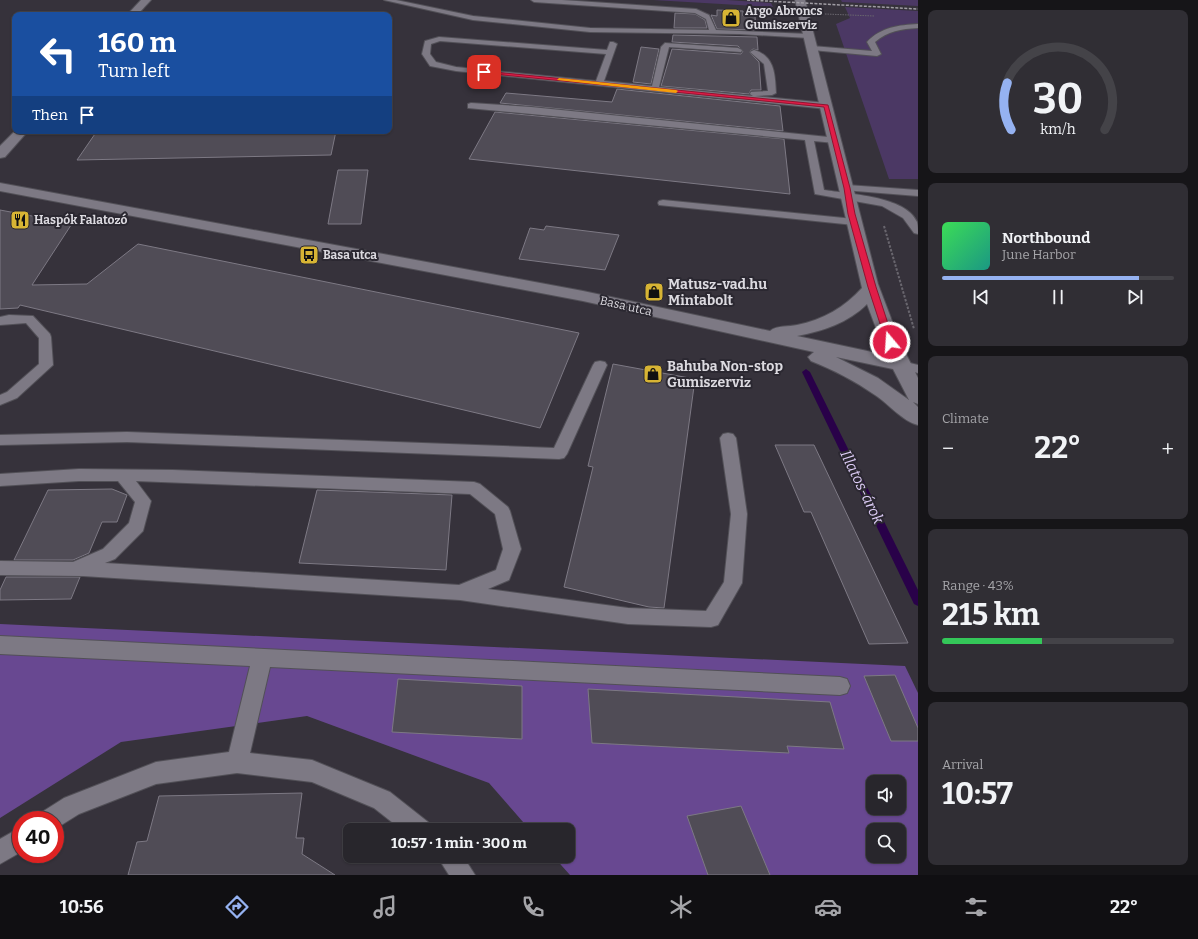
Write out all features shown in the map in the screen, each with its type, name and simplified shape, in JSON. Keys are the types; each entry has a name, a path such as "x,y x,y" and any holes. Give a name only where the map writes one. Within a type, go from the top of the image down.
{"street":[{"path":"135,12 146,0"},
{"path":"800,0 854,222 872,287 890,342 910,367 918,397"},
{"path":"0,154 19,134"},
{"name":"Basa utca","path":"0,186 583,296 910,367"},
{"path":"757,334 788,333 812,327 838,316 855,306 872,287"},
{"name":"Basa utca","path":"757,334 842,365 871,382 918,418"}],"lane":[{"path":"387,0 473,18 562,24 604,31 706,14 710,18 713,31"},
{"path":"534,0 665,20 713,31 756,29 811,42 877,54 871,42 881,33 893,28 918,26"},
{"path":"610,52 439,39 428,43 426,54 433,64 456,69 827,106"},
{"path":"599,84 615,39"},
{"path":"655,89 665,47 668,45 738,50"},
{"path":"738,97 772,92 770,64 765,57 754,52"},
{"path":"471,106 531,110 835,140"},
{"path":"809,137 819,192 918,192"},
{"path":"848,193 893,207 906,214 918,231"},
{"path":"663,203 854,222"},
{"path":"0,321 9,319 29,320 45,337 46,364 12,395 0,400"},
{"path":"0,440 127,438 559,454 600,365"},
{"path":"0,568 72,570 460,593 628,616 712,619 733,583 739,514 728,438"},
{"path":"0,480 80,475 173,476 474,488 502,511 512,549 503,575 460,593"},
{"path":"72,570 109,554 137,526 143,501 123,476"},
{"path":"0,645 840,686"},
{"path":"237,762 262,658"},
{"path":"64,811 72,806 156,773 237,762 312,771 382,800 411,823"},
{"path":"0,852 12,845"},
{"path":"454,863 463,875"}],"path":[{"path":"803,12 880,16"}],"shaded area":[{"path":"653,0 727,0 771,3 773,7"},
{"path":"841,0 918,0 918,6 842,2"},
{"path":"845,7 918,11 918,179 889,179 836,24 850,18"},
{"path":"0,624 905,666 918,693 918,875 570,875 559,863 575,863 575,823 524,823 489,783 307,716 121,742 0,818"}],"building":[{"path":"717,10 743,11 743,16 755,16 756,30 717,29 711,15 717,16"},
{"path":"675,13 695,14 705,20 707,28 674,28"},
{"path":"673,35 757,37 758,50 753,49 749,52 759,62 761,90 751,90 749,94 661,86 672,49 741,54 743,51 738,46 672,42"},
{"path":"641,47 659,49 651,84 633,82"},
{"path":"617,89 780,106 783,131 500,103 506,93 612,102"},
{"path":"495,112 784,139 790,194 469,159"},
{"path":"95,134 335,134 331,155 77,160"},
{"path":"338,170 368,170 361,224 328,224"},
{"path":"0,210 48,219 75,219 32,285 87,284 138,244 579,333 540,428 20,305 18,308 0,309"},
{"path":"546,226 619,235 605,270 519,259 530,228 544,230"},
{"path":"613,364 695,379 664,608 649,607 564,587 593,467 588,466"},
{"path":"775,445 814,445 908,643 869,644 811,512 804,512"},
{"path":"112,489 127,495 117,522 102,522 89,553 73,560 14,560 48,490"},
{"path":"317,490 452,495 446,570 299,563"},
{"path":"6,577 80,577 71,599 0,600 0,590"},
{"path":"895,675 918,728 918,741 891,741 864,676"},
{"path":"398,679 522,686 522,739 392,732"},
{"path":"588,689 830,702 844,749 787,746 789,753 592,743"},
{"path":"302,793 296,838 304,838 302,854 335,875 128,875 137,842 147,841 159,796"},
{"path":"741,806 770,875 708,875 687,816"}],"waterway":[{"name":"Illatos-árok","path":"806,372 918,601"}],"railway":[{"path":"747,0 918,9"}],"slow traffic":[{"path":"559,79 676,91"}],"place":[{"name":"Argo Abroncs Gumiszerviz","path":"731,18"},
{"name":"Haspók Falatozó","path":"20,220"},
{"name":"Basa utca","path":"309,255"},
{"name":"Matusz-vad.hu Mintabolt","path":"654,292"},
{"name":"Bahuba Non-stop Gumiszerviz","path":"653,374"}],"route":[{"path":"484,72 827,106 847,188 851,214 890,342"}]}
